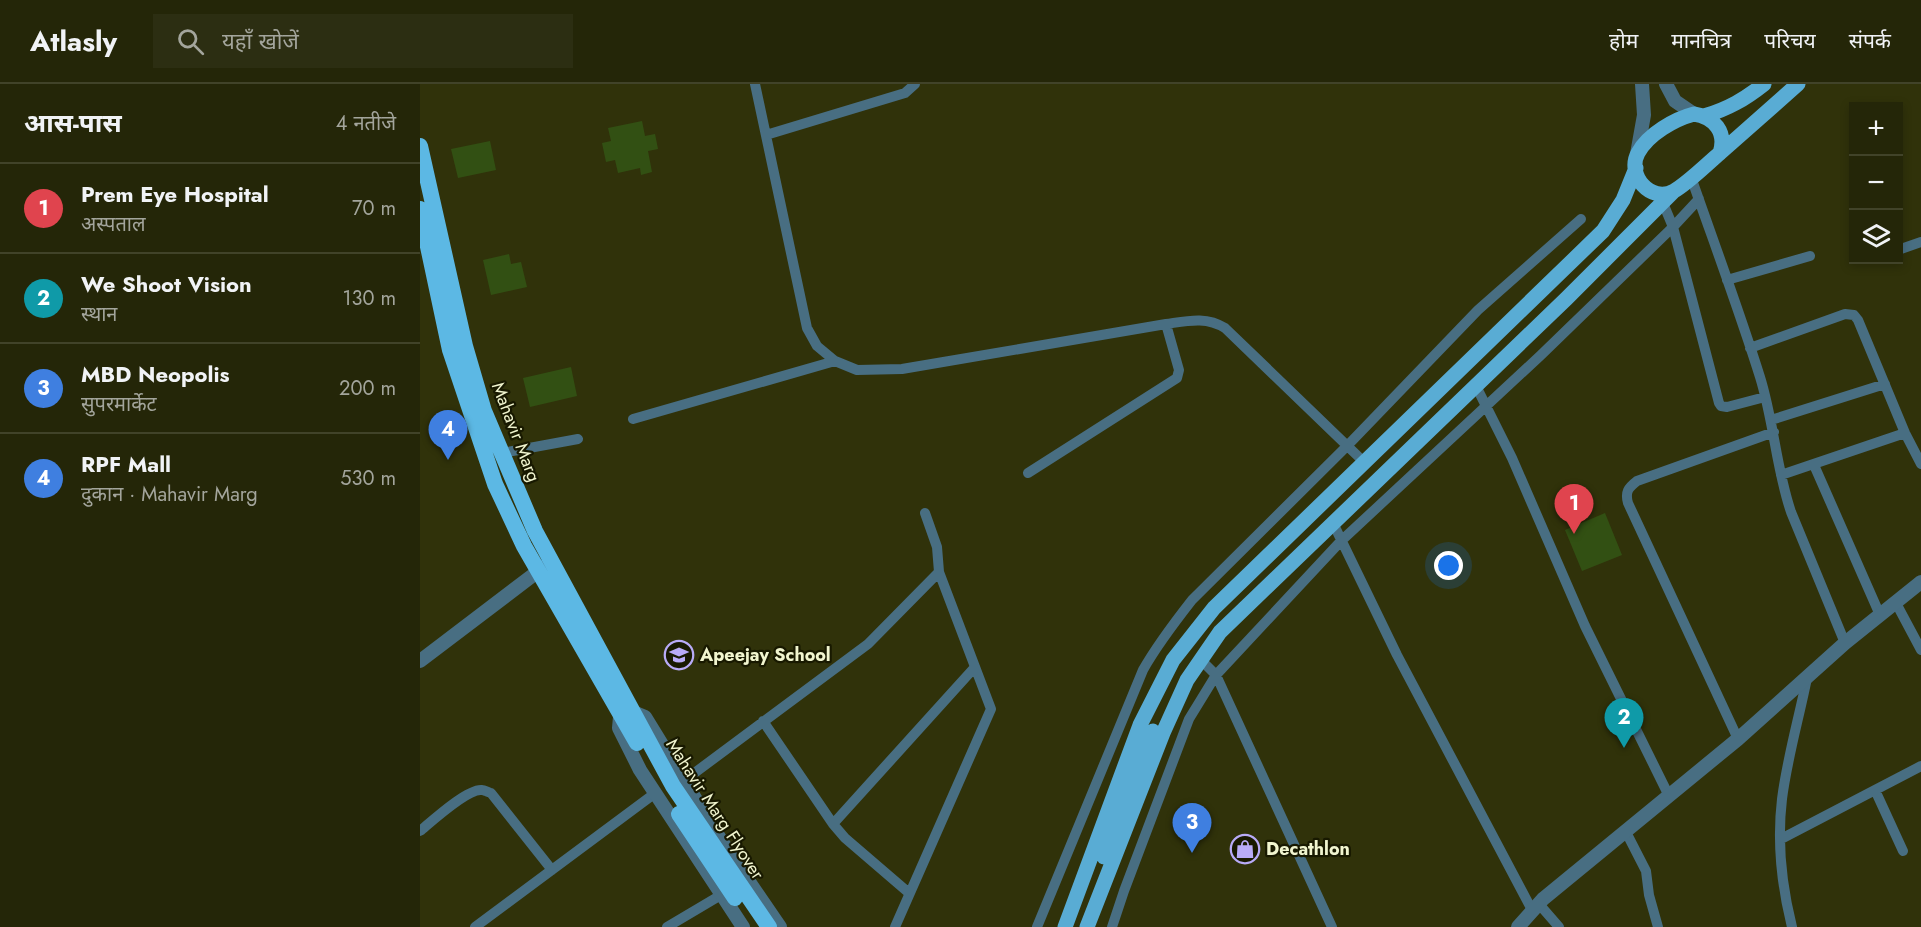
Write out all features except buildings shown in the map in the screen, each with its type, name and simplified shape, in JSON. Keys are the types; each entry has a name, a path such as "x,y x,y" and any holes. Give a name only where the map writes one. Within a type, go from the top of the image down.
{"highway":[{"name":"Mahavir Marg","path":"420,146 465,346 484,411 535,531 545,566"},
{"name":"Mahavir Marg","path":"420,209 450,350 495,484 545,566 630,721"},
{"name":"Mahavir Marg Flyover","path":"630,721 697,844 755,927"},
{"name":"Mahavir Marg Flyover","path":"630,721 769,927"}],"main road":[{"path":"1065,927 1140,725 1173,660 1214,608 1603,231 1623,200 1637,161 1651,138 1683,117 1724,110 1748,97 1764,84"},
{"path":"1087,927 1163,733 1187,680 1220,632 1476,386 1674,191 1798,84"},
{"path":"1699,115 1712,120 1720,129 1723,145 1720,153"},
{"path":"1637,161 1639,180 1644,188 1652,193 1664,195 1674,191"},
{"path":"1078,927 1138,765 1171,695 1177,685 1187,680"}],"street":[{"path":"755,84 807,328 817,346 835,361 857,370 902,369 1166,324 1199,320 1216,323 1225,328 1364,462"},
{"path":"766,135 906,93 915,84"},
{"path":"1637,161 1644,115 1642,84"},
{"path":"1666,84 1675,101 1699,115"},
{"path":"1691,177 1765,396 1791,512 1845,643"},
{"path":"1112,927 1189,720 1216,675 1341,541 1486,406 1673,227 1699,199"},
{"path":"1663,203 1673,227 1719,403 1726,407 1765,396"},
{"path":"1037,927 1153,651 1192,600 1348,445 1478,310 1581,219"},
{"path":"1903,249 1921,242"},
{"path":"1726,280 1810,256"},
{"path":"1750,348 1850,314 1858,320 1905,433 1921,464"},
{"path":"1028,473 1178,378 1179,370 1166,324"},
{"path":"633,418 835,361"},
{"path":"1771,420 1885,384"},
{"path":"1476,386 1512,458 1585,626 1669,796"},
{"path":"1738,739 1633,514 1626,494 1629,487 1638,481 1774,432"},
{"path":"1781,475 1905,433"},
{"path":"502,453 578,439"},
{"path":"1814,465 1880,615"},
{"path":"895,927 990,713 990,704 939,572 937,548 925,513"},
{"path":"1333,523 1397,655 1535,907 1558,927"},
{"path":"420,661 545,566"},
{"path":"684,780 868,644 939,572"},
{"path":"1518,927 1535,907 1738,739 1845,643 1921,582"},
{"path":"1896,603 1921,650"},
{"path":"1200,659 1216,675 1332,927"},
{"path":"834,824 975,667"},
{"path":"1792,927 1786,903 1781,839 1782,798 1807,678"},
{"path":"743,927 654,794 619,728 630,721 645,717 722,842 780,927"},
{"path":"763,721 845,838 909,892"},
{"path":"1781,839 1921,766"},
{"path":"420,831 466,796 483,790 491,794 552,870"},
{"path":"1875,790 1903,851"},
{"path":"475,927 654,794"},
{"path":"1626,832 1646,871 1652,908 1658,927"},
{"path":"667,927 721,895"}],"place":[{"name":"RPF Mall","path":"448,460"},
{"name":"Prem Eye Hospital","path":"1574,534"},
{"name":"Apeejay School","path":"679,655"},
{"name":"We Shoot Vision","path":"1624,748"},
{"name":"Decathlon","path":"1245,849"},
{"name":"MBD Neopolis","path":"1192,853"}]}
